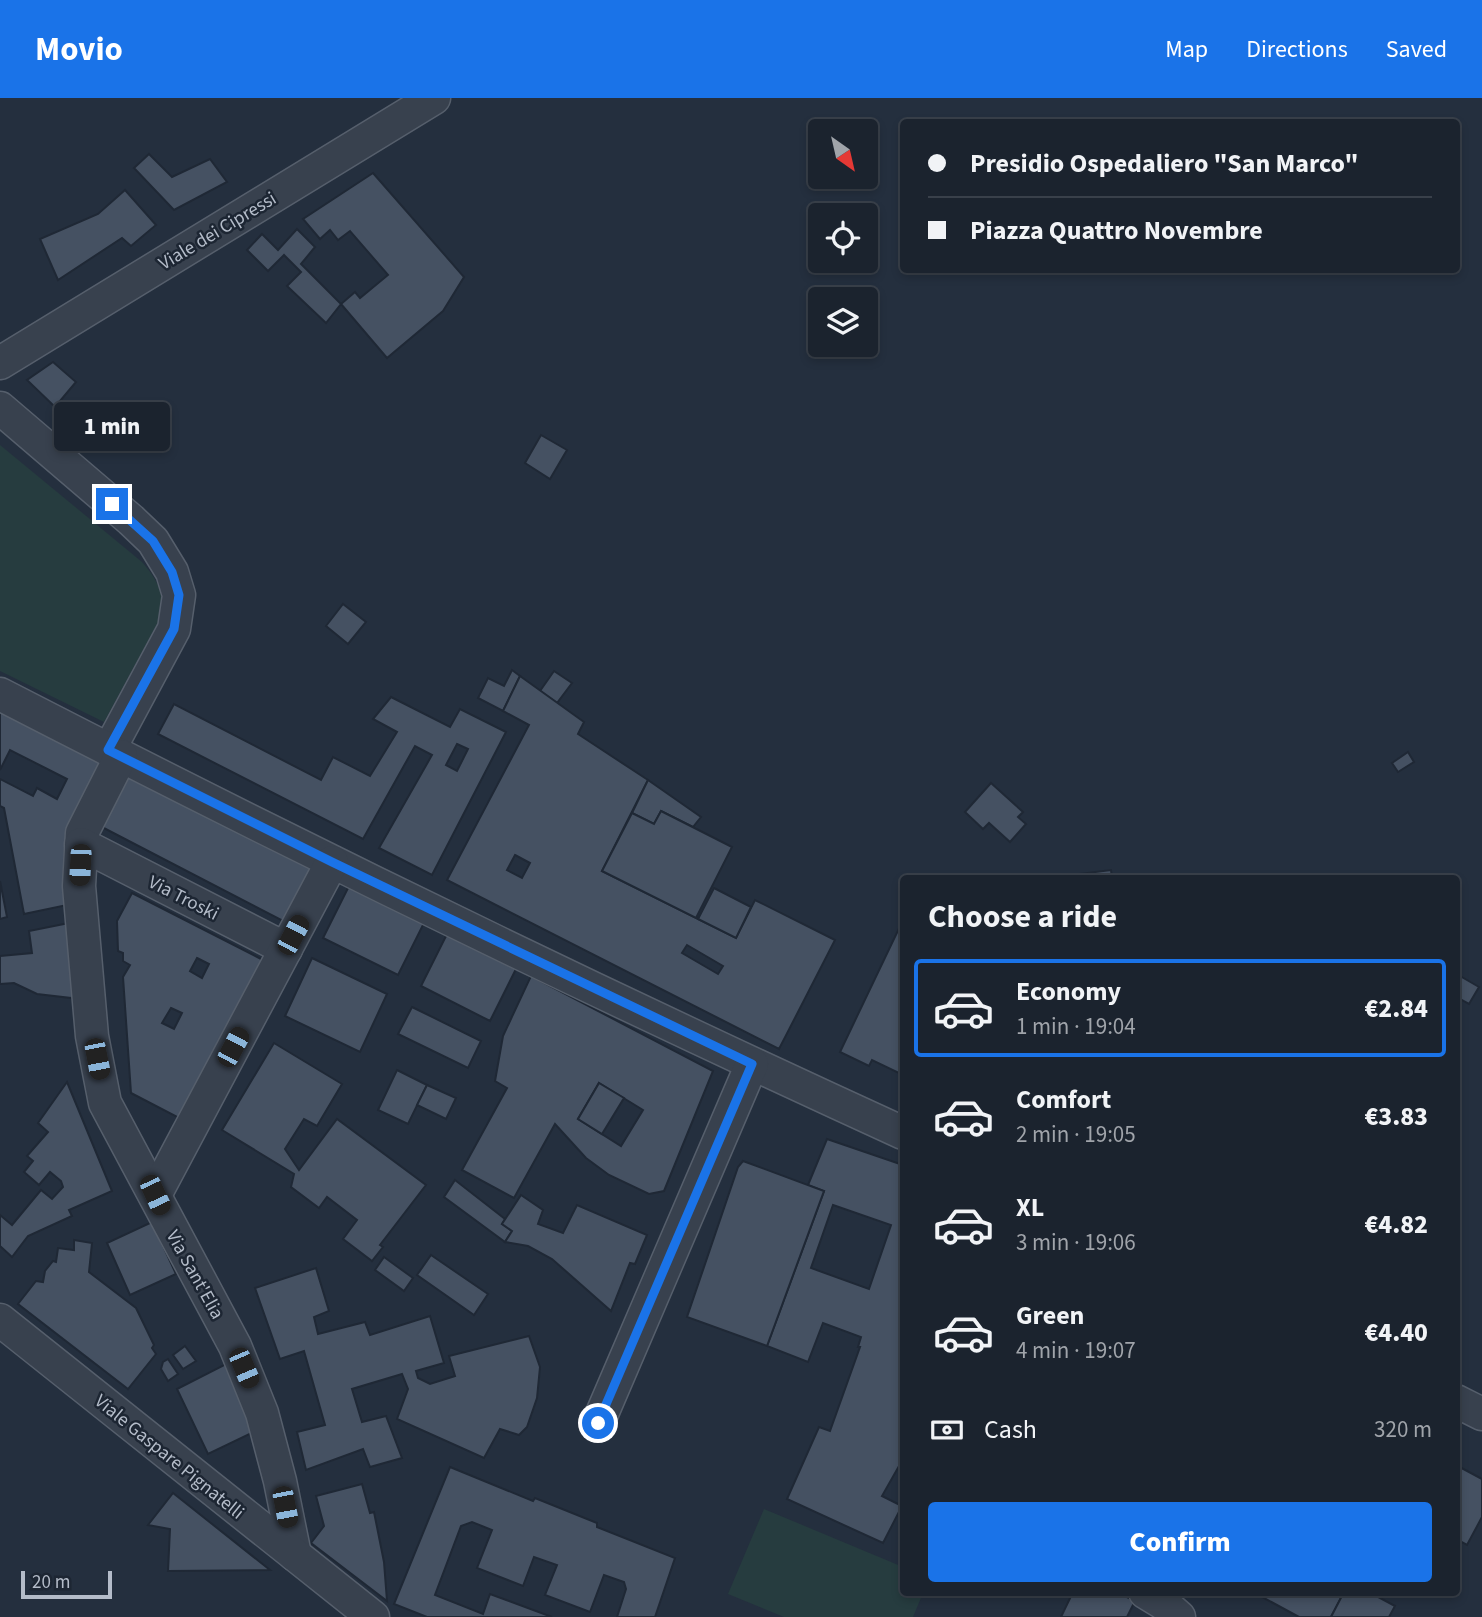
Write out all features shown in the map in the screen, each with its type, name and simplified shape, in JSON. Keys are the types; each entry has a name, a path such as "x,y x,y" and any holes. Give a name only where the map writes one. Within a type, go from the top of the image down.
{"street":[{"name":"Viale dei Cipressi","path":"0,362 435,98"},
{"name":"Via Sant'Elia","path":"0,408 153,541 172,572 179,595 174,629 115,753 82,833 79,886 92,1036 105,1104 235,1346 262,1413 280,1481 295,1555"},
{"path":"0,694 332,862 752,1064 900,1132"},
{"name":"Via Troski","path":"81,844 286,949"},
{"path":"155,1195 332,862"},
{"path":"598,1423 752,1064"},
{"name":"Viale Gaspare Pignatelli","path":"0,1321 373,1617"},
{"path":"1460,1403 1482,1415"},
{"path":"1152,1596 1179,1617"}],"green space":[{"path":"0,445 142,562 159,588 161,617 104,722 0,671"},
{"path":"764,1509 900,1566 900,1596 922,1596 913,1617 784,1617 728,1594"}],"building":[{"path":"149,154 172,177 210,159 227,182 174,210 134,168"},
{"path":"373,173 464,277 443,311 387,358 341,304 355,292 360,298 388,275 350,231 338,240 330,230 320,239 303,219"},
{"path":"125,190 156,225 131,246 122,238 58,280 40,239 98,214"},
{"path":"297,229 315,247 301,264 341,304 326,323 287,286 301,272 284,255 268,271 247,250 262,234 278,250"},
{"path":"53,362 76,382 55,407 27,380"},
{"path":"541,435 567,450 550,479 525,463"},
{"path":"343,604 366,622 348,644 326,626"},
{"path":"512,670 520,676 503,711 478,698 488,678 504,686"},
{"path":"554,671 572,683 557,703 540,691"},
{"path":"520,676 584,722 578,734 648,780 602,871 736,938 755,900 835,940 779,1049 447,880 529,725 503,711","holes":["515,855 530,863 522,878 507,870","687,945 723,966 718,974 682,953"]},
{"path":"391,697 450,727 460,709 506,732 432,875 379,848 432,755 415,746 363,839 158,734 174,704 321,780 333,757 370,776 397,732 373,719","holes":["457,744 468,749 457,771 446,765"]},
{"path":"0,711 108,765 72,904 24,914 4,808 0,806 0,779 33,796 37,788 57,799 67,779 10,750 0,770"},
{"path":"1408,752 1414,762 1398,772 1392,763"},
{"path":"125,773 313,867 285,922 98,825"},
{"path":"648,780 701,817 693,827 661,811 654,824 632,813"},
{"path":"991,783 1023,812 1018,817 1026,824 1010,842 989,823 983,829 965,812"},
{"path":"661,811 732,847 696,918 602,871 632,813 654,824"},
{"path":"1111,870 1112,875 1072,875"},
{"path":"0,881 7,917 0,919"},
{"path":"349,886 424,923 398,975 323,938"},
{"path":"714,888 751,907 736,938 698,919"},
{"path":"132,893 263,960 179,1118 131,1093 123,977 130,965 123,961 123,953 118,951 117,921","holes":["197,958 209,964 202,978 190,971","171,1008 182,1013 174,1029 162,1023"]},
{"path":"74,922 80,999 37,994 14,983 0,984 0,956 32,953 29,931"},
{"path":"900,926 900,1074 872,1060 869,1066 840,1052"},
{"path":"447,934 516,969 490,1021 421,986"},
{"path":"312,958 387,994 360,1052 285,1016"},
{"path":"531,976 713,1071 664,1191 649,1194 609,1175 586,1158 555,1124 514,1198 462,1170 507,1088 495,1081 503,1036","holes":["599,1083 643,1110 621,1146 578,1119"]},
{"path":"1460,976 1479,987 1469,1004 1460,999"},
{"path":"412,1007 481,1041 468,1068 398,1034"},
{"path":"274,1043 342,1084 317,1126 304,1119 285,1149 299,1170 337,1119 426,1185 380,1245 383,1247 372,1261 343,1239 357,1220 327,1197 319,1208 291,1187 294,1174 222,1130"},
{"path":"397,1070 427,1085 408,1124 378,1110"},
{"path":"67,1082 112,1191 69,1210 72,1216 28,1236 12,1257 0,1246 0,1215 12,1225 41,1190 52,1199 63,1187 61,1181 50,1172 39,1185 24,1172 33,1161 27,1156 48,1132 38,1123"},
{"path":"599,1083 624,1098 602,1134 578,1119"},
{"path":"427,1085 456,1098 446,1119 417,1105"},
{"path":"827,1139 900,1164 900,1466 882,1496 900,1505 900,1510 883,1543 787,1499 819,1427 830,1431 860,1347 861,1337 823,1323 808,1362 767,1346 824,1191 808,1185","holes":["833,1205 891,1225 869,1289 811,1268"]},
{"path":"743,1161 824,1191 767,1346 687,1317 738,1167"},
{"path":"455,1180 505,1219 502,1224 512,1231 505,1242 444,1197"},
{"path":"521,1195 543,1210 538,1224 563,1233 577,1205 647,1235 635,1264 630,1263 611,1311 552,1259 528,1246 505,1242 512,1231 502,1224"},
{"path":"152,1222 176,1274 130,1295 107,1243"},
{"path":"74,1240 92,1243 89,1272 136,1308 154,1345 152,1348 156,1354 128,1389 18,1304 36,1281 43,1282 45,1271 53,1261 56,1262 58,1248 74,1250"},
{"path":"431,1255 488,1294 474,1315 417,1275"},
{"path":"384,1257 413,1278 404,1291 375,1270"},
{"path":"316,1268 329,1311 314,1317 318,1334 365,1322 370,1335 430,1316 444,1363 416,1371 418,1378 430,1384 455,1376 449,1356 529,1336 540,1367 537,1398 527,1427 519,1435 500,1429 484,1458 397,1419 408,1389 402,1374 352,1389 362,1422 386,1416 402,1458 370,1467 363,1449 306,1470 297,1432 325,1425 304,1351 280,1359 255,1288"},
{"path":"185,1346 196,1361 183,1369 173,1355"},
{"path":"168,1359 178,1374 168,1381 161,1369 163,1362"},
{"path":"226,1364 258,1430 208,1454 177,1389"},
{"path":"450,1467 533,1501 535,1498 597,1523 597,1527 675,1558 655,1617 617,1617 626,1589 624,1582 604,1575 590,1612 545,1595 557,1565 534,1557 523,1586 477,1568 492,1530 472,1522 461,1526 435,1595 483,1614 490,1594 552,1617 427,1617 394,1604"},
{"path":"1460,1467 1482,1479 1482,1517 1467,1545 1460,1541"},
{"path":"362,1484 370,1513 374,1512 384,1562 387,1601 311,1543 324,1526 316,1496"},
{"path":"173,1493 270,1570 168,1571 170,1529 148,1525"},
{"path":"1071,1596 1125,1596 1135,1601 1127,1617 1061,1617"},
{"path":"1260,1596 1342,1596 1331,1617 1299,1617"},
{"path":"1342,1596 1376,1596 1395,1606 1389,1617 1331,1617"}],"route":[{"path":"112,504 153,541 172,572 179,595 174,629 108,750 332,862 752,1064 598,1423"}]}
